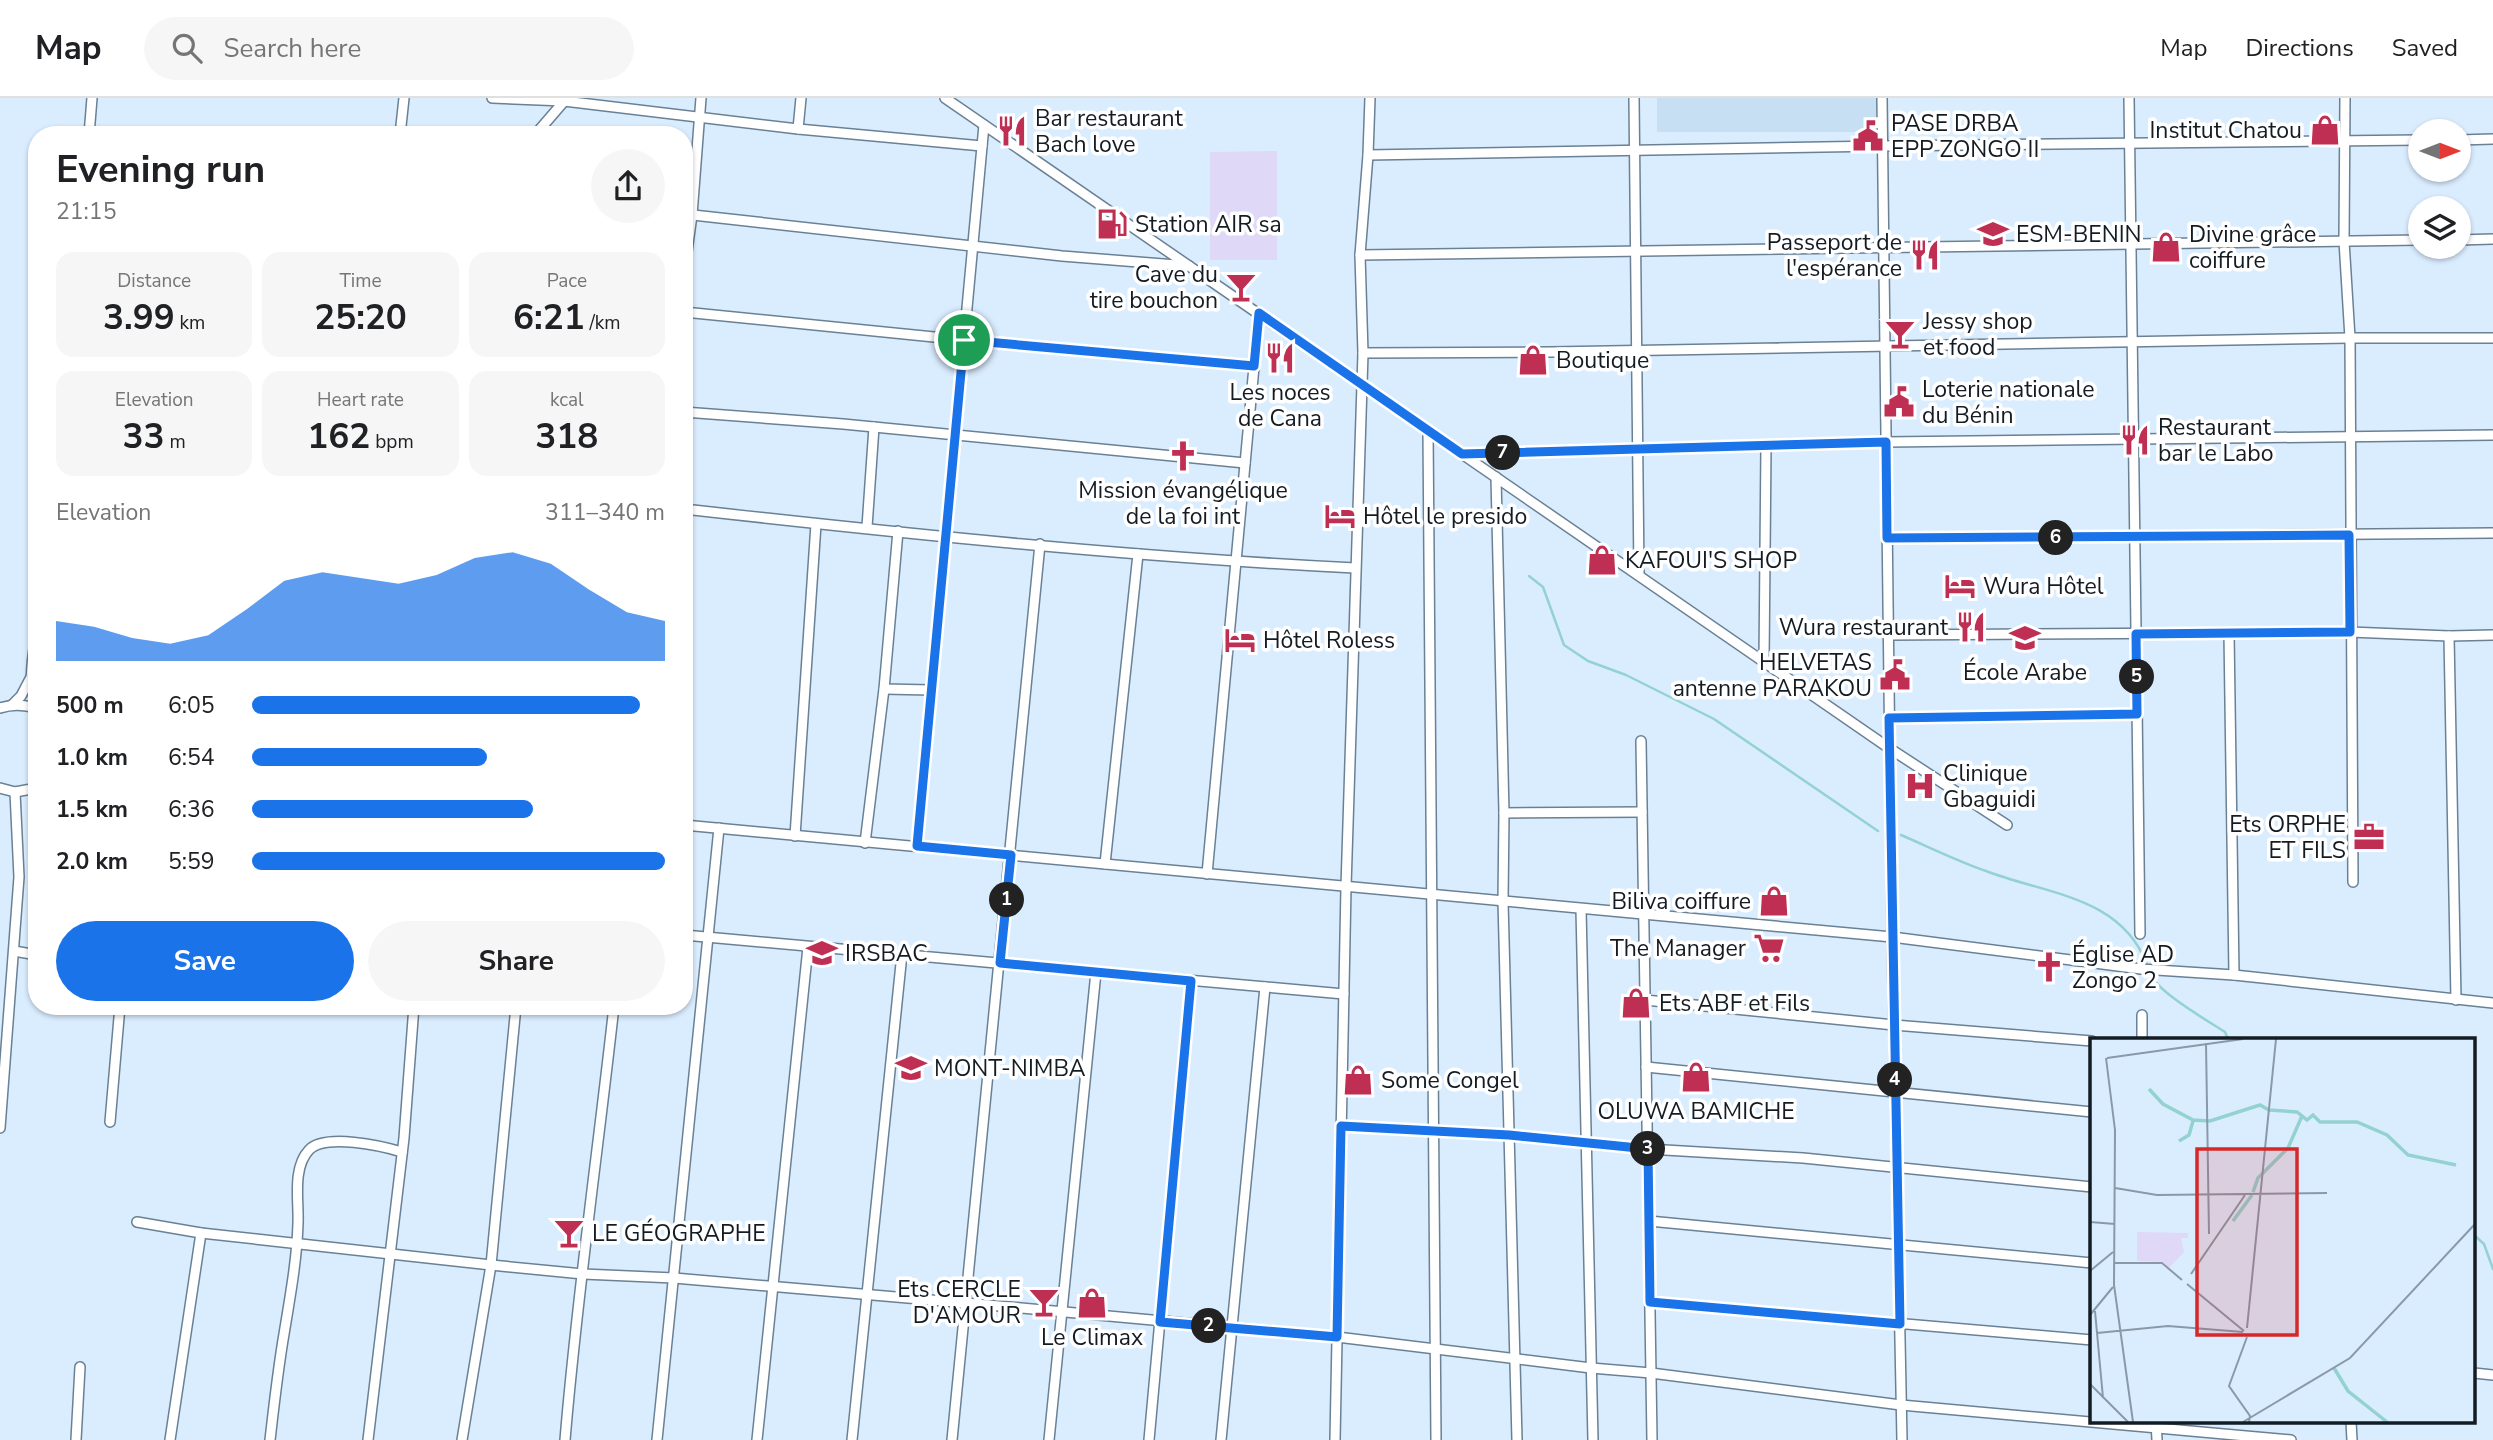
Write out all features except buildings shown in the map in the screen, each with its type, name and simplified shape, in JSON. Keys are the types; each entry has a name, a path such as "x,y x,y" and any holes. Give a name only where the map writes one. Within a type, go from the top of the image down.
{"street":[{"path":"90,126 92,98"},
{"path":"401,126 404,98"},
{"path":"492,98 565,99 798,129 982,146"},
{"path":"693,170 701,98"},
{"path":"798,129 802,98"},
{"path":"945,98 1889,748 2007,825"},
{"path":"1335,1440 1346,887 1363,353 1360,255 1370,98"},
{"path":"1634,98 1639,575"},
{"path":"1882,98 1889,748 1902,1440"},
{"path":"2129,98 2140,934"},
{"path":"2345,98 2344,242 2350,338 2353,882"},
{"path":"543,126 565,99"},
{"path":"917,846 984,125"},
{"path":"2471,140 2493,139"},
{"path":"1368,155 2408,140"},
{"path":"693,215 1190,267"},
{"path":"1360,255 2408,240"},
{"path":"2471,240 2493,240"},
{"path":"693,313 1254,366"},
{"path":"1207,874 1259,313"},
{"path":"1363,353 2493,338"},
{"path":"693,413 874,427 1245,463"},
{"path":"867,527 874,427"},
{"path":"1428,430 1436,1440"},
{"path":"1462,454 1886,442 2493,435"},
{"path":"1764,661 1766,446"},
{"path":"1496,477 1504,813 1503,901 1517,1440"},
{"path":"693,510 1138,554 1355,568"},
{"path":"795,836 816,524"},
{"path":"865,843 884,689 898,531"},
{"path":"1887,538 2493,533"},
{"path":"952,1440 1040,544"},
{"path":"1105,864 1138,554"},
{"path":"1888,635 2350,632 2493,635"},
{"path":"2229,633 2234,975"},
{"path":"2449,636 2456,1000"},
{"path":"12,705 28,682"},
{"path":"884,689 931,690"},
{"path":"0,708 28,706"},
{"path":"1889,718 2137,714"},
{"path":"1641,741 1652,1440"},
{"path":"0,788 15,792 28,790"},
{"path":"0,1128 19,877 15,792"},
{"path":"1504,813 1642,812"},
{"path":"693,826 1892,937 2146,969 2234,975 2493,1003"},
{"path":"657,1440 719,828"},
{"path":"1581,909 1593,1440"},
{"path":"693,936 1344,994"},
{"path":"757,1440 808,947"},
{"path":"14,951 28,953"},
{"path":"852,1440 902,954"},
{"path":"1049,1440 1096,972"},
{"path":"1149,1440 1191,981"},
{"path":"1221,1440 1265,987"},
{"path":"1645,1000 1894,1025 2090,1041"},
{"path":"110,1122 119,1015"},
{"path":"368,1440 402,1152 413,1015"},
{"path":"462,1440 491,1265 515,1015"},
{"path":"565,1440 613,1015"},
{"path":"2142,1015 2143,1038"},
{"path":"1646,1066 2090,1112"},
{"path":"1341,1126 1509,1135 1648,1149 1803,1158 2090,1187"},
{"path":"270,1440 298,1244 299,1173 308,1150 315,1145 340,1142 383,1146 402,1152"},
{"path":"1649,1221 2090,1263"},
{"path":"137,1222 201,1233 491,1265 1062,1311 1337,1337 1901,1405 2090,1420"},
{"path":"170,1440 201,1233"},
{"path":"1650,1302 2090,1340"},
{"path":"76,1440 80,1367"},
{"path":"2118,1422 2291,1440"},
{"path":"2351,1422 2352,1440"},
{"path":"2156,1425 2157,1440"}],"shaded area":[{"path":"1657,98 1876,98 1877,132 1657,132"},
{"path":"1277,151 1277,260 1210,260 1210,152"}],"waterway":[{"path":"1529,576 1543,587 1564,645 1588,661 1626,675 1714,719 1878,831"},
{"path":"1901,835 1975,867 2079,901 2101,911 2120,924 2135,942 2147,965"},
{"path":"2149,972 2161,988 2225,1032 2228,1038"},
{"path":"2476,1237 2484,1244 2493,1269"}],"place":[{"name":"Institut Chatou","path":"2325,130"},
{"name":"Bar restaurant Bach love","path":"1012,131"},
{"name":"PASE DRBA EPP ZONGO II","path":"1868,136"},
{"name":"Station AIR sa","path":"1112,224"},
{"name":"ESM-BENIN","path":"1993,234"},
{"name":"Divine grâce coiffure","path":"2166,247"},
{"name":"Passeport de l'espérance","path":"1925,255"},
{"name":"Cave du tire bouchon","path":"1241,287"},
{"name":"Jessy shop et food","path":"1900,334"},
{"name":"Les noces de Cana","path":"1280,358"},
{"name":"Boutique","path":"1533,360"},
{"name":"Loterie nationale du Bénin","path":"1899,402"},
{"name":"Restaurant bar le Labo","path":"2135,440"},
{"name":"Mission évangélique de la foi int","path":"1183,456"},
{"name":"Hôtel le presido","path":"1340,516"},
{"name":"KAFOUI'S SHOP","path":"1602,560"},
{"name":"Wura Hôtel","path":"1960,586"},
{"name":"Wura restaurant","path":"1971,627"},
{"name":"École Arabe","path":"2025,638"},
{"name":"Hôtel Roless","path":"1240,640"},
{"name":"HELVETAS antenne PARAKOU","path":"1895,675"},
{"name":"Clinique Gbaguidi","path":"1920,786"},
{"name":"Ets ORPHE ET FILS","path":"2369,837"},
{"name":"Biliva coiffure","path":"1774,901"},
{"name":"The Manager","path":"1769,948"},
{"name":"IRSBAC","path":"822,953"},
{"name":"Église AD Zongo 2","path":"2049,967"},
{"name":"Ets ABF et Fils","path":"1636,1003"},
{"name":"MONT-NIMBA","path":"911,1068"},
{"name":"OLUWA BAMICHE","path":"1696,1077"},
{"name":"Some Congel","path":"1358,1080"},
{"name":"LE GÉOGRAPHE","path":"569,1233"},
{"name":"Ets CERCLE D'AMOUR","path":"1044,1302"},
{"name":"Le Climax","path":"1092,1303"}],"route":[{"path":"1259,313 1462,454 1886,442 1887,538 2349,535 2350,632 2136,634 2137,714 1889,718 1900,1324 1650,1302 1648,1149 1509,1135 1341,1126 1337,1337 1160,1322 1191,981 1000,963 1011,855 917,846 964,340 1254,366 1259,313"}]}
